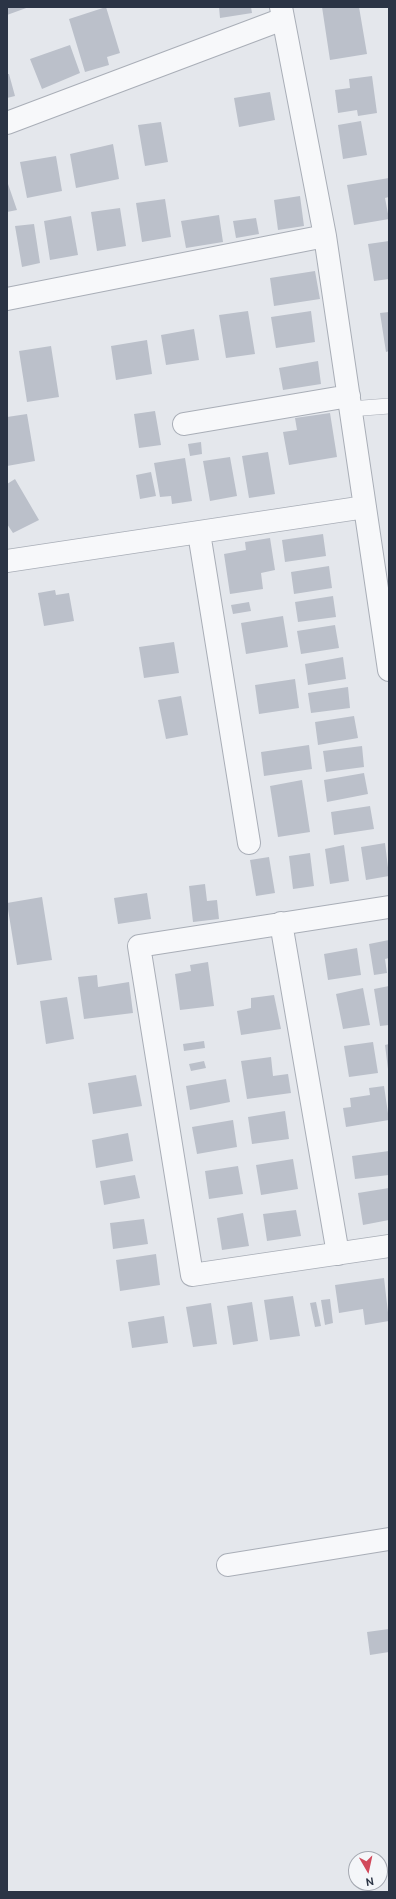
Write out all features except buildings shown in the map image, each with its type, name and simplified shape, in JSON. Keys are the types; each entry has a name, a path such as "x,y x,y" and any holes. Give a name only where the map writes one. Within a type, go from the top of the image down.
{"street":[{"path":"7,123 282,13 325,236 389,670"},
{"path":"7,299 325,236"},
{"path":"184,424 349,402"},
{"path":"7,561 365,507"},
{"path":"199,533 249,843"},
{"path":"389,907 139,946 192,1275 389,1246"},
{"path":"282,923 338,1254"},
{"path":"228,1565 389,1539"}],"lane":[{"path":"349,402 389,406"}]}
